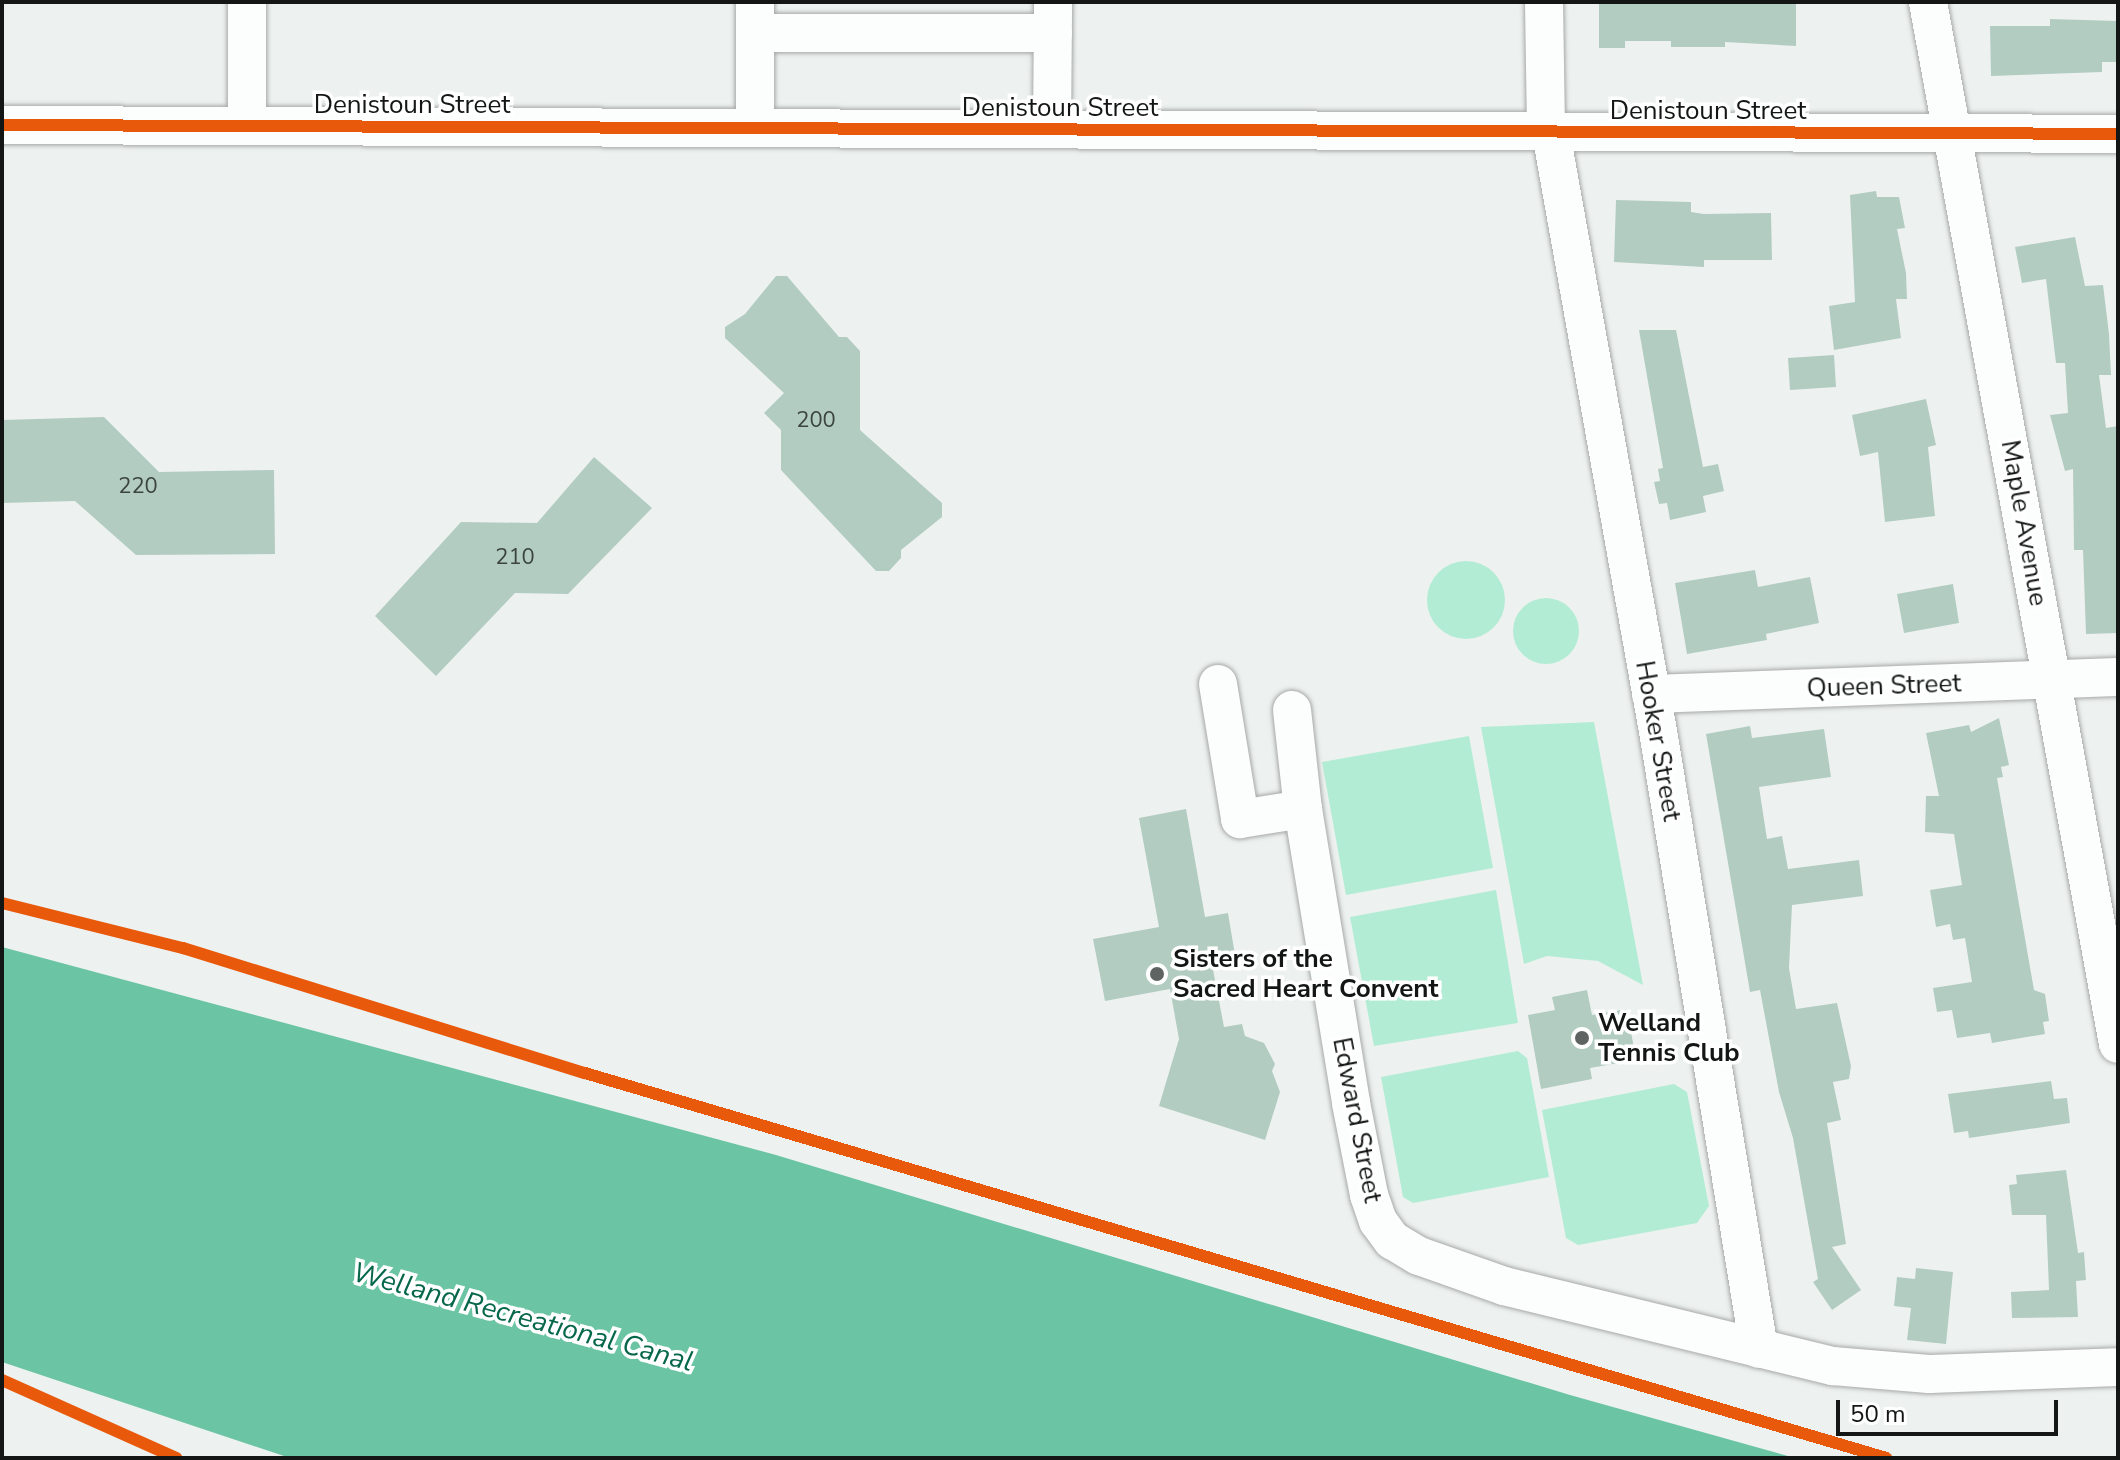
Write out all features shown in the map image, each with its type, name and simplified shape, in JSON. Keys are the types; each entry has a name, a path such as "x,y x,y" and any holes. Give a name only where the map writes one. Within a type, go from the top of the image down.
{"street":[{"path":"247,2 247,126"},
{"name":"Hooker Street","path":"1544,2 1549,133 1651,694 1759,1349"},
{"name":"Maple Avenue","path":"1928,2 2118,1044"},
{"path":"755,128 755,18 1053,18 1052,129"},
{"name":"Denistoun Street","path":"2,125 2118,134"},
{"name":"Queen Street","path":"1651,694 2118,677"},
{"path":"1218,684 1240,819 1303,809"},
{"name":"Edward Street","path":"1292,710 1303,809 1369,1195 1378,1221 1392,1240 1419,1256 1504,1286 1759,1349 1898,1374 2118,1367"}],"shaded area":[{"path":"1458,561 1474,561 1488,567 1499,578 1505,600 1499,622 1488,633 1474,639 1458,639 1444,633 1433,622 1427,608 1427,592 1433,578 1444,567"},
{"path":"1546,598 1559,600 1569,608 1577,618 1577,644 1569,654 1559,662 1546,664 1533,662 1523,654 1515,644 1513,631 1515,618 1523,608 1533,600"},
{"path":"1594,722 1643,985 1598,961 1547,956 1524,964 1481,727"},
{"path":"1469,736 1493,868 1346,895 1322,762"},
{"path":"1496,890 1518,1023 1374,1046 1350,917"},
{"path":"1518,1051 1527,1058 1549,1177 1413,1203 1403,1197 1381,1077"},
{"path":"1674,1084 1687,1092 1709,1206 1697,1223 1578,1245 1566,1238 1542,1110"}],"water":[{"name":"Welland Recreational Canal","path":"2,947 776,1155 1570,1395 1795,1458 290,1458 2,1362"}],"building":[{"path":"1599,2 1796,2 1796,46 1725,42 1725,47 1671,47 1671,41 1625,41 1625,48 1599,48"},
{"path":"2050,19 2118,21 2118,62 2102,62 2102,72 1991,76 1990,26 2050,26"},
{"path":"1876,191 1877,197 1899,197 1905,228 1897,229 1906,273 1907,299 1896,299 1901,338 1834,350 1829,306 1855,302 1850,195"},
{"path":"1616,200 1691,202 1691,212 1704,214 1771,213 1772,260 1704,260 1704,267 1614,262"},
{"path":"2075,237 2085,286 2103,285 2109,334 2111,375 2099,375 2106,428 2118,426 2118,633 2086,634 2083,550 2074,550 2073,469 2065,471 2050,415 2068,413 2065,363 2056,363 2046,279 2022,283 2015,247"},
{"path":"776,276 787,276 839,337 847,337 860,351 860,430 942,503 942,517 901,550 901,558 889,571 876,571 781,470 781,430 764,413 784,393 725,338 725,327 745,314"},
{"path":"1639,330 1676,330 1703,467 1718,464 1724,491 1703,496 1706,512 1670,520 1667,503 1659,504 1654,482 1660,481 1658,469 1663,468"},
{"path":"1834,355 1836,387 1790,390 1788,358"},
{"path":"1926,399 1936,445 1928,447 1935,516 1885,522 1878,452 1860,456 1852,415"},
{"path":"104,417 159,472 274,470 275,554 136,555 75,501 2,503 2,420"},
{"path":"594,457 652,508 568,594 515,593 436,676 375,616 461,522 537,523"},
{"path":"1755,570 1758,587 1810,577 1819,623 1766,634 1767,640 1687,654 1675,583"},
{"path":"1953,584 1959,623 1904,633 1897,594"},
{"path":"1999,718 2009,765 2001,767 2003,777 1997,778 2034,990 2045,994 2049,1021 2043,1022 2045,1034 1992,1043 1990,1033 1957,1038 1952,1010 1937,1012 1933,988 1972,982 1965,938 1953,940 1950,924 1936,927 1930,890 1962,885 1954,834 1925,832 1926,796 1939,796 1926,733 1969,725 1971,732"},
{"path":"1750,726 1752,738 1824,729 1831,777 1759,787 1767,839 1782,836 1788,869 1859,860 1863,896 1792,905 1789,968 1796,1009 1837,1003 1851,1066 1849,1079 1833,1082 1841,1120 1827,1123 1846,1244 1832,1247 1861,1290 1832,1310 1813,1282 1818,1279 1793,1138 1779,1092 1760,990 1750,992 1706,734"},
{"name":"Sisters of the Sacred Heart Convent","path":"1186,809 1205,917 1228,913 1235,955 1211,959 1224,1027 1242,1024 1245,1036 1264,1043 1275,1064 1272,1071 1280,1092 1265,1140 1159,1106 1179,1039 1170,989 1105,1001 1093,939 1159,927 1139,818"},
{"name":"Welland Tennis Club","path":"1587,990 1592,1015 1627,1009 1636,1060 1590,1068 1592,1079 1541,1089 1528,1015 1555,1010 1552,997"},
{"path":"2051,1081 2054,1099 2067,1098 2070,1123 1969,1138 1968,1131 1954,1133 1948,1094"},
{"path":"2066,1170 2078,1253 2084,1252 2086,1280 2076,1281 2078,1317 2012,1318 2011,1292 2049,1290 2046,1215 2012,1215 2009,1185 2017,1184 2016,1175"},
{"path":"1916,1268 1953,1272 1946,1344 1907,1340 1911,1308 1894,1306 1897,1277 1915,1279"}],"cycle path":[{"path":"2,125 2118,134"},
{"path":"2,903 183,948 585,1073 1886,1458"},
{"path":"2,1380 176,1458"}],"place":[{"name":"Sisters of the Sacred Heart Convent","path":"1157,974"},
{"name":"Welland Tennis Club","path":"1582,1038"}]}
